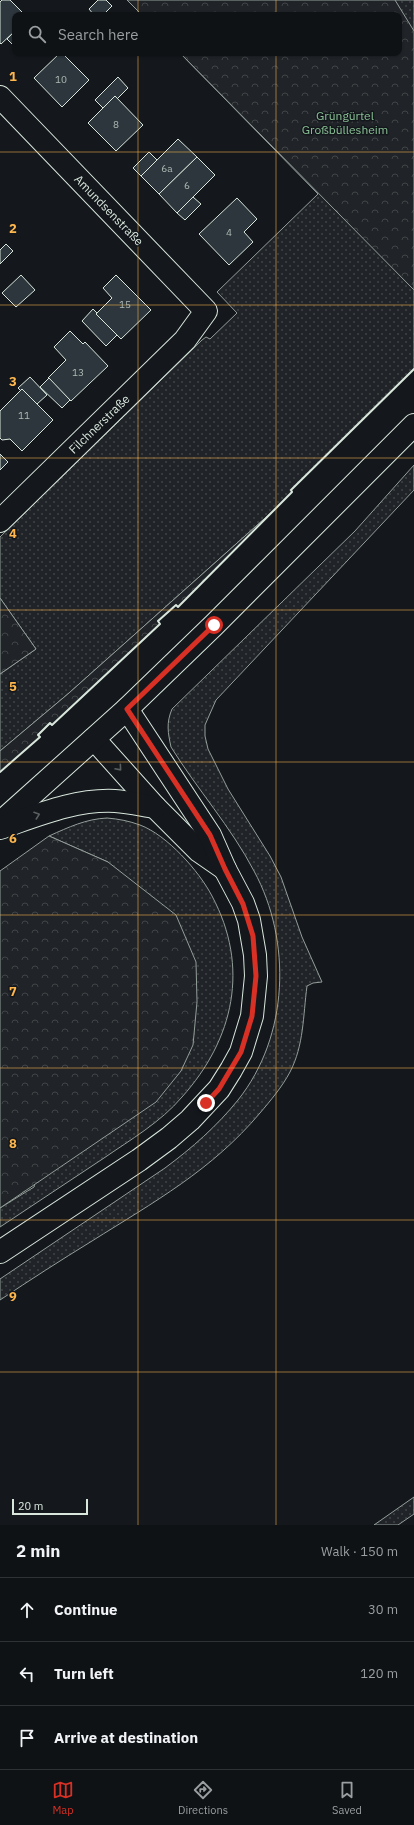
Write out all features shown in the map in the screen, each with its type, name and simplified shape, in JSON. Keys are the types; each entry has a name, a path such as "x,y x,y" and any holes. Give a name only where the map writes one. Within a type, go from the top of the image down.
{"main road":[{"name":"Amundsenstraße","path":"0,97 206,311 196,325"},
{"name":"Filchnerstraße","path":"0,521 185,340 196,325"},
{"path":"0,822 127,709 219,620 414,425"},
{"path":"0,1252 139,1160 169,1138 219,1089 241,1052 252,1016 256,976 254,949 249,920 243,904 210,835 127,709"},
{"path":"94,739 155,807 199,851 225,869"},
{"path":"0,828 66,806 88,802 116,801 155,807"}],"green space":[{"path":"127,0 414,0 414,369 291,490 292,492 273,511 69,693 0,751 0,674 36,649 0,598 0,537 202,340 206,337 210,339 237,313 217,292 318,194 183,56 402,56 402,12 139,12"},
{"name":"Grüngürtel Großbüllesheim","path":"127,0 395,0 414,31 414,290 183,56 402,56 402,12 139,12"},
{"path":"414,465 414,490 216,700 205,725 205,736 208,749 228,789 270,856 281,877 302,937 322,982 313,983 307,986 304,1019 295,1062 283,1083 260,1113 222,1152 181,1184 160,1198 0,1300 0,1279 185,1153 213,1128 230,1110 255,1075 267,1047 275,1018 279,988 279,957 275,927 266,898 245,855 171,747 168,728 170,714 172,709 355,531"},
{"path":"273,511 178,607 176,605 158,621 160,624 52,725 50,724 38,734 40,737 0,772 0,751 69,693"},
{"path":"0,598 36,649 0,674"},
{"path":"107,818 132,822 161,837 191,865 206,886 224,923 231,949 233,976 231,1001 224,1027 214,1051 200,1075 165,1115 135,1137 0,1227 0,1208 34,1187 108,862 49,836 85,822"},
{"path":"49,836 108,862 176,915 196,962 197,1002 193,1045 181,1071 156,1102 0,1208 0,871"},
{"path":"414,1497 414,1514 398,1525 374,1525"}],"building":[{"path":"2,0 10,0 22,12 12,12 12,34 1,44 0,43 0,2"},
{"path":"98,0 106,0 112,6 106,12 92,12 89,9"},
{"path":"12,34 12,44 7,39"},
{"path":"57,56 65,56 89,80 62,107 34,78"},
{"path":"118,77 128,88 117,99 115,96 103,108 95,100"},
{"path":"115,96 143,125 116,151 88,123"},
{"path":"178,139 197,157 159,194 141,176"},
{"path":"149,152 157,160 141,176 133,168"},
{"path":"197,157 215,175 177,213 159,194"},
{"path":"193,197 201,204 185,220 177,213"},
{"path":"237,198 257,219 244,232 253,242 229,265 199,234"},
{"path":"6,244 13,251 0,264 0,250"},
{"path":"21,275 35,290 16,307 2,293"},
{"path":"116,275 151,310 121,339 96,314 112,298 103,288"},
{"path":"93,309 117,335 106,346 82,321"},
{"path":"70,331 83,344 85,342 108,366 71,401 48,378 66,360 54,347"},
{"path":"30,377 47,395 37,404 22,389 21,391 18,388"},
{"path":"49,378 70,400 62,408 40,387"},
{"path":"22,389 53,420 22,451 10,439 2,440 0,438 0,411"},
{"path":"0,454 8,462 0,470"}],"wall":[{"path":"0,772 40,737 38,735 50,723 52,725 160,624 158,621 176,605 178,607 292,492 291,490 414,369"}],"route":[{"path":"206,1103 219,1089 241,1052 252,1016 256,976 253,936 243,904 210,835 127,709 214,625"}]}
